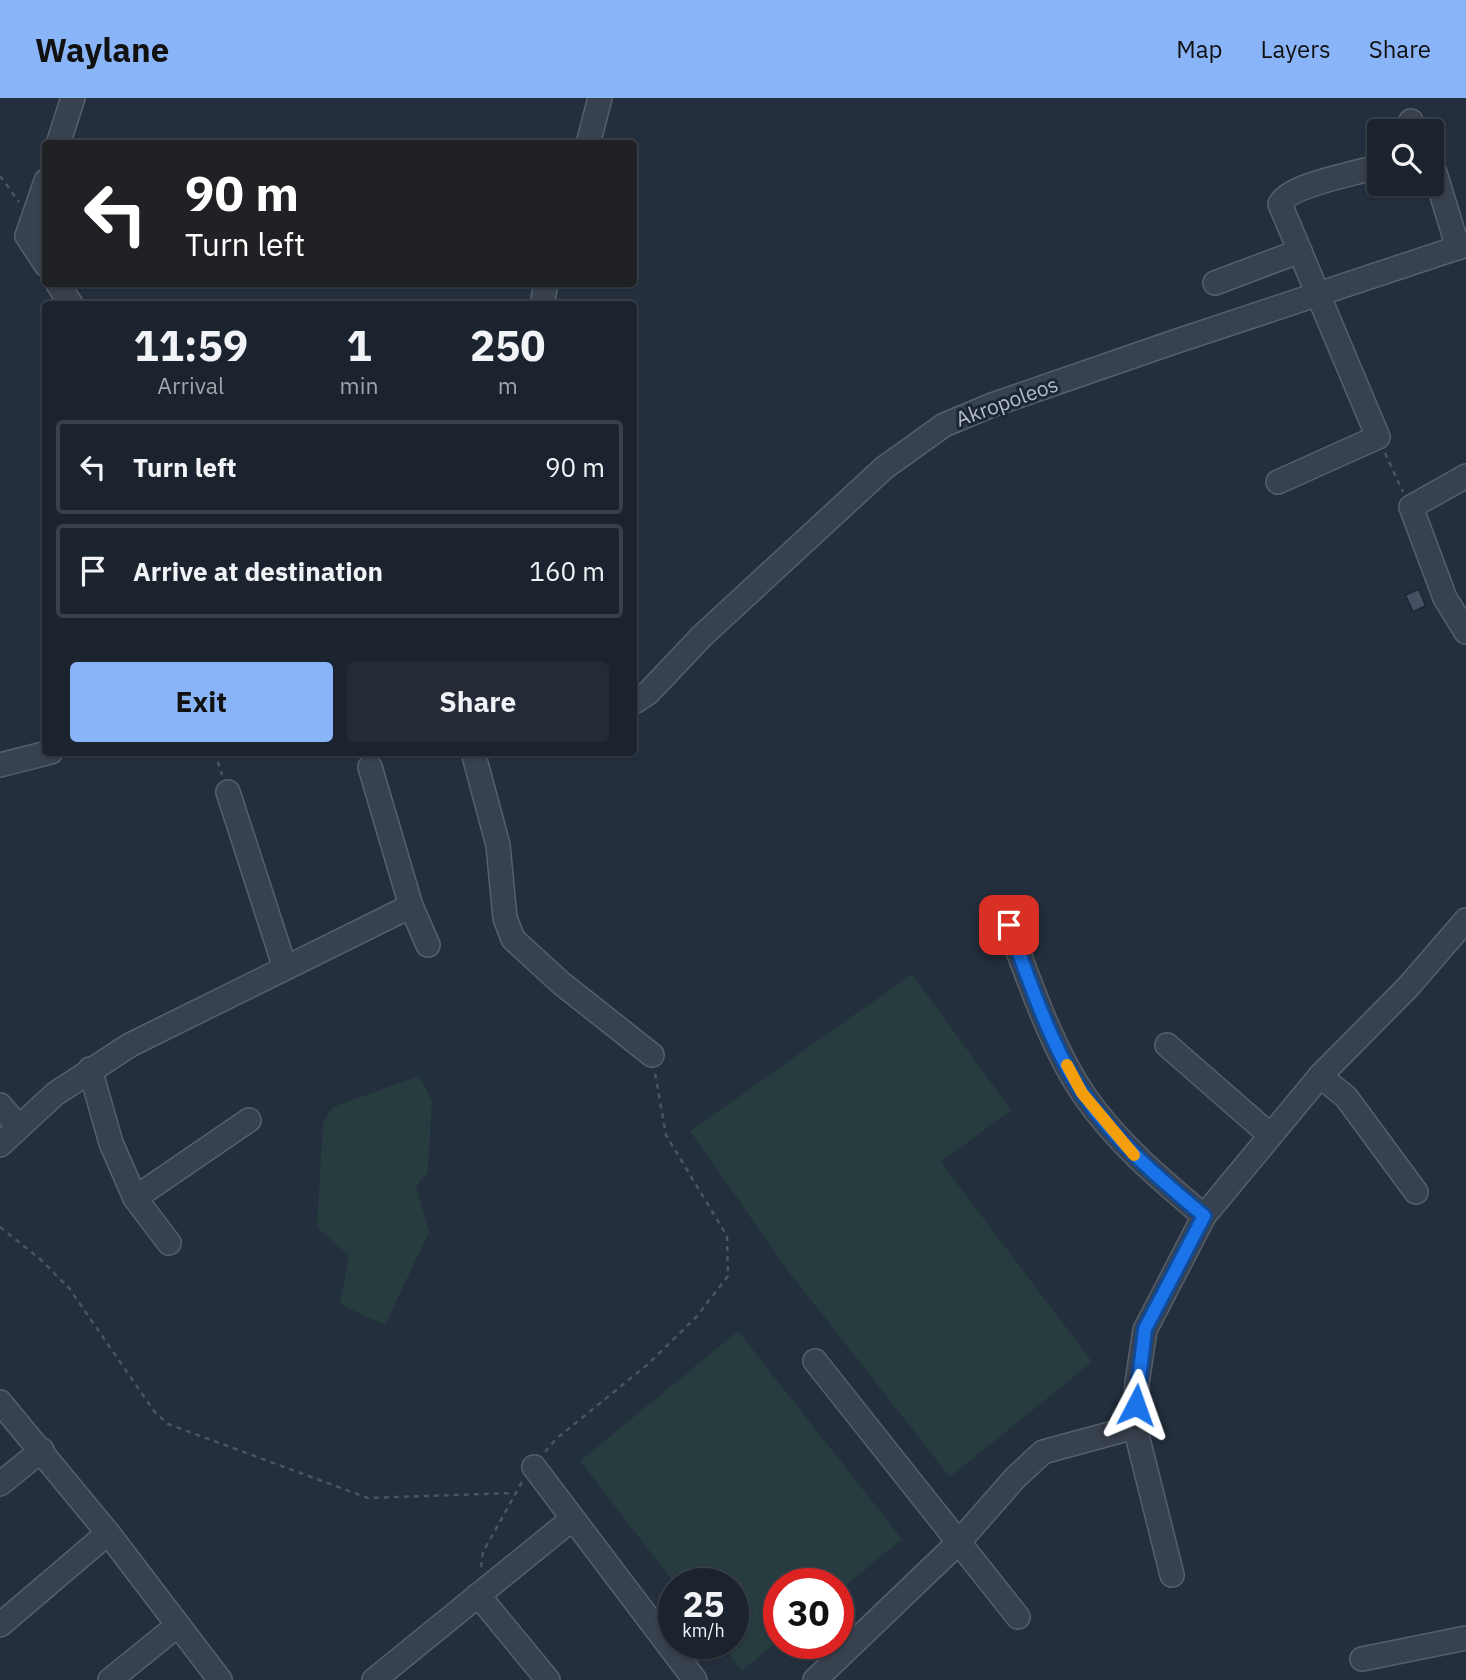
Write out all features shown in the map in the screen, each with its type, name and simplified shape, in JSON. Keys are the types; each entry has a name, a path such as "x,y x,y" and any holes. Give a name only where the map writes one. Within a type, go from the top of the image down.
{"street":[{"path":"59,140 73,98"},
{"path":"589,140 600,98"},
{"path":"1278,482 1378,438 1280,204 1283,198 1310,185 1367,169"},
{"path":"42,192 27,236 42,259"},
{"path":"1444,196 1462,247"},
{"name":"Akropoleos","path":"637,700 648,693 718,621 884,468 926,436 992,405 1318,293 1462,247"},
{"path":"1215,283 1300,251"},
{"path":"1466,476 1411,507 1446,598 1466,632"},
{"path":"0,765 42,754"},
{"path":"474,756 498,845 505,918 513,939 561,983 652,1055"},
{"path":"370,767 411,906 428,946"},
{"path":"228,792 285,968"},
{"path":"0,1145 90,1069 130,1045 411,906"},
{"path":"1009,925 1039,1002 1082,1093 1129,1150 1204,1216"},
{"path":"1172,1575 1135,1427 1136,1383 1145,1329 1204,1216 1320,1076 1462,933"},
{"path":"1167,1045 1270,1135"},
{"path":"90,1069 111,1143 135,1198 169,1243"},
{"path":"1320,1076 1346,1097 1416,1192"},
{"path":"0,1105 19,1127"},
{"path":"135,1198 249,1120"},
{"path":"815,1361 1018,1616"},
{"path":"0,1402 108,1533 220,1680"},
{"path":"815,1680 958,1543 1015,1478 1043,1452 1135,1427"},
{"path":"0,1483 42,1450"},
{"path":"534,1467 571,1520 695,1680"},
{"path":"374,1680 571,1520"},
{"path":"0,1625 108,1533"},
{"path":"478,1595 548,1680"},
{"path":"110,1680 178,1625"},
{"path":"1362,1659 1466,1638"}],"path":[{"path":"0,176 32,220"},
{"path":"1378,438 1411,507"},
{"path":"216,756 228,792"},
{"path":"478,1595 483,1552 513,1493 556,1439 646,1364 697,1315 728,1276 727,1236 666,1135 652,1055"},
{"path":"0,1227 69,1288 153,1411 168,1424 368,1498 513,1493"}],"green space":[{"path":"912,974 1011,1110 941,1162 1092,1362 950,1477 789,1272 690,1131"},
{"path":"419,1076 432,1101 428,1172 416,1186 429,1232 385,1325 340,1304 349,1256 317,1227 323,1123 333,1107"},
{"path":"738,1331 902,1539 854,1579 854,1568 763,1568 763,1653 742,1671 733,1659 749,1659 749,1568 663,1568 580,1461"}],"building":[{"path":"1419,589 1426,606 1413,612 1405,595"}],"slow traffic":[{"path":"1067,1065 1082,1093 1134,1155"}],"route":[{"path":"1009,925 1029,978 1082,1093 1129,1150 1204,1216 1145,1329 1136,1383 1136,1405"}]}
